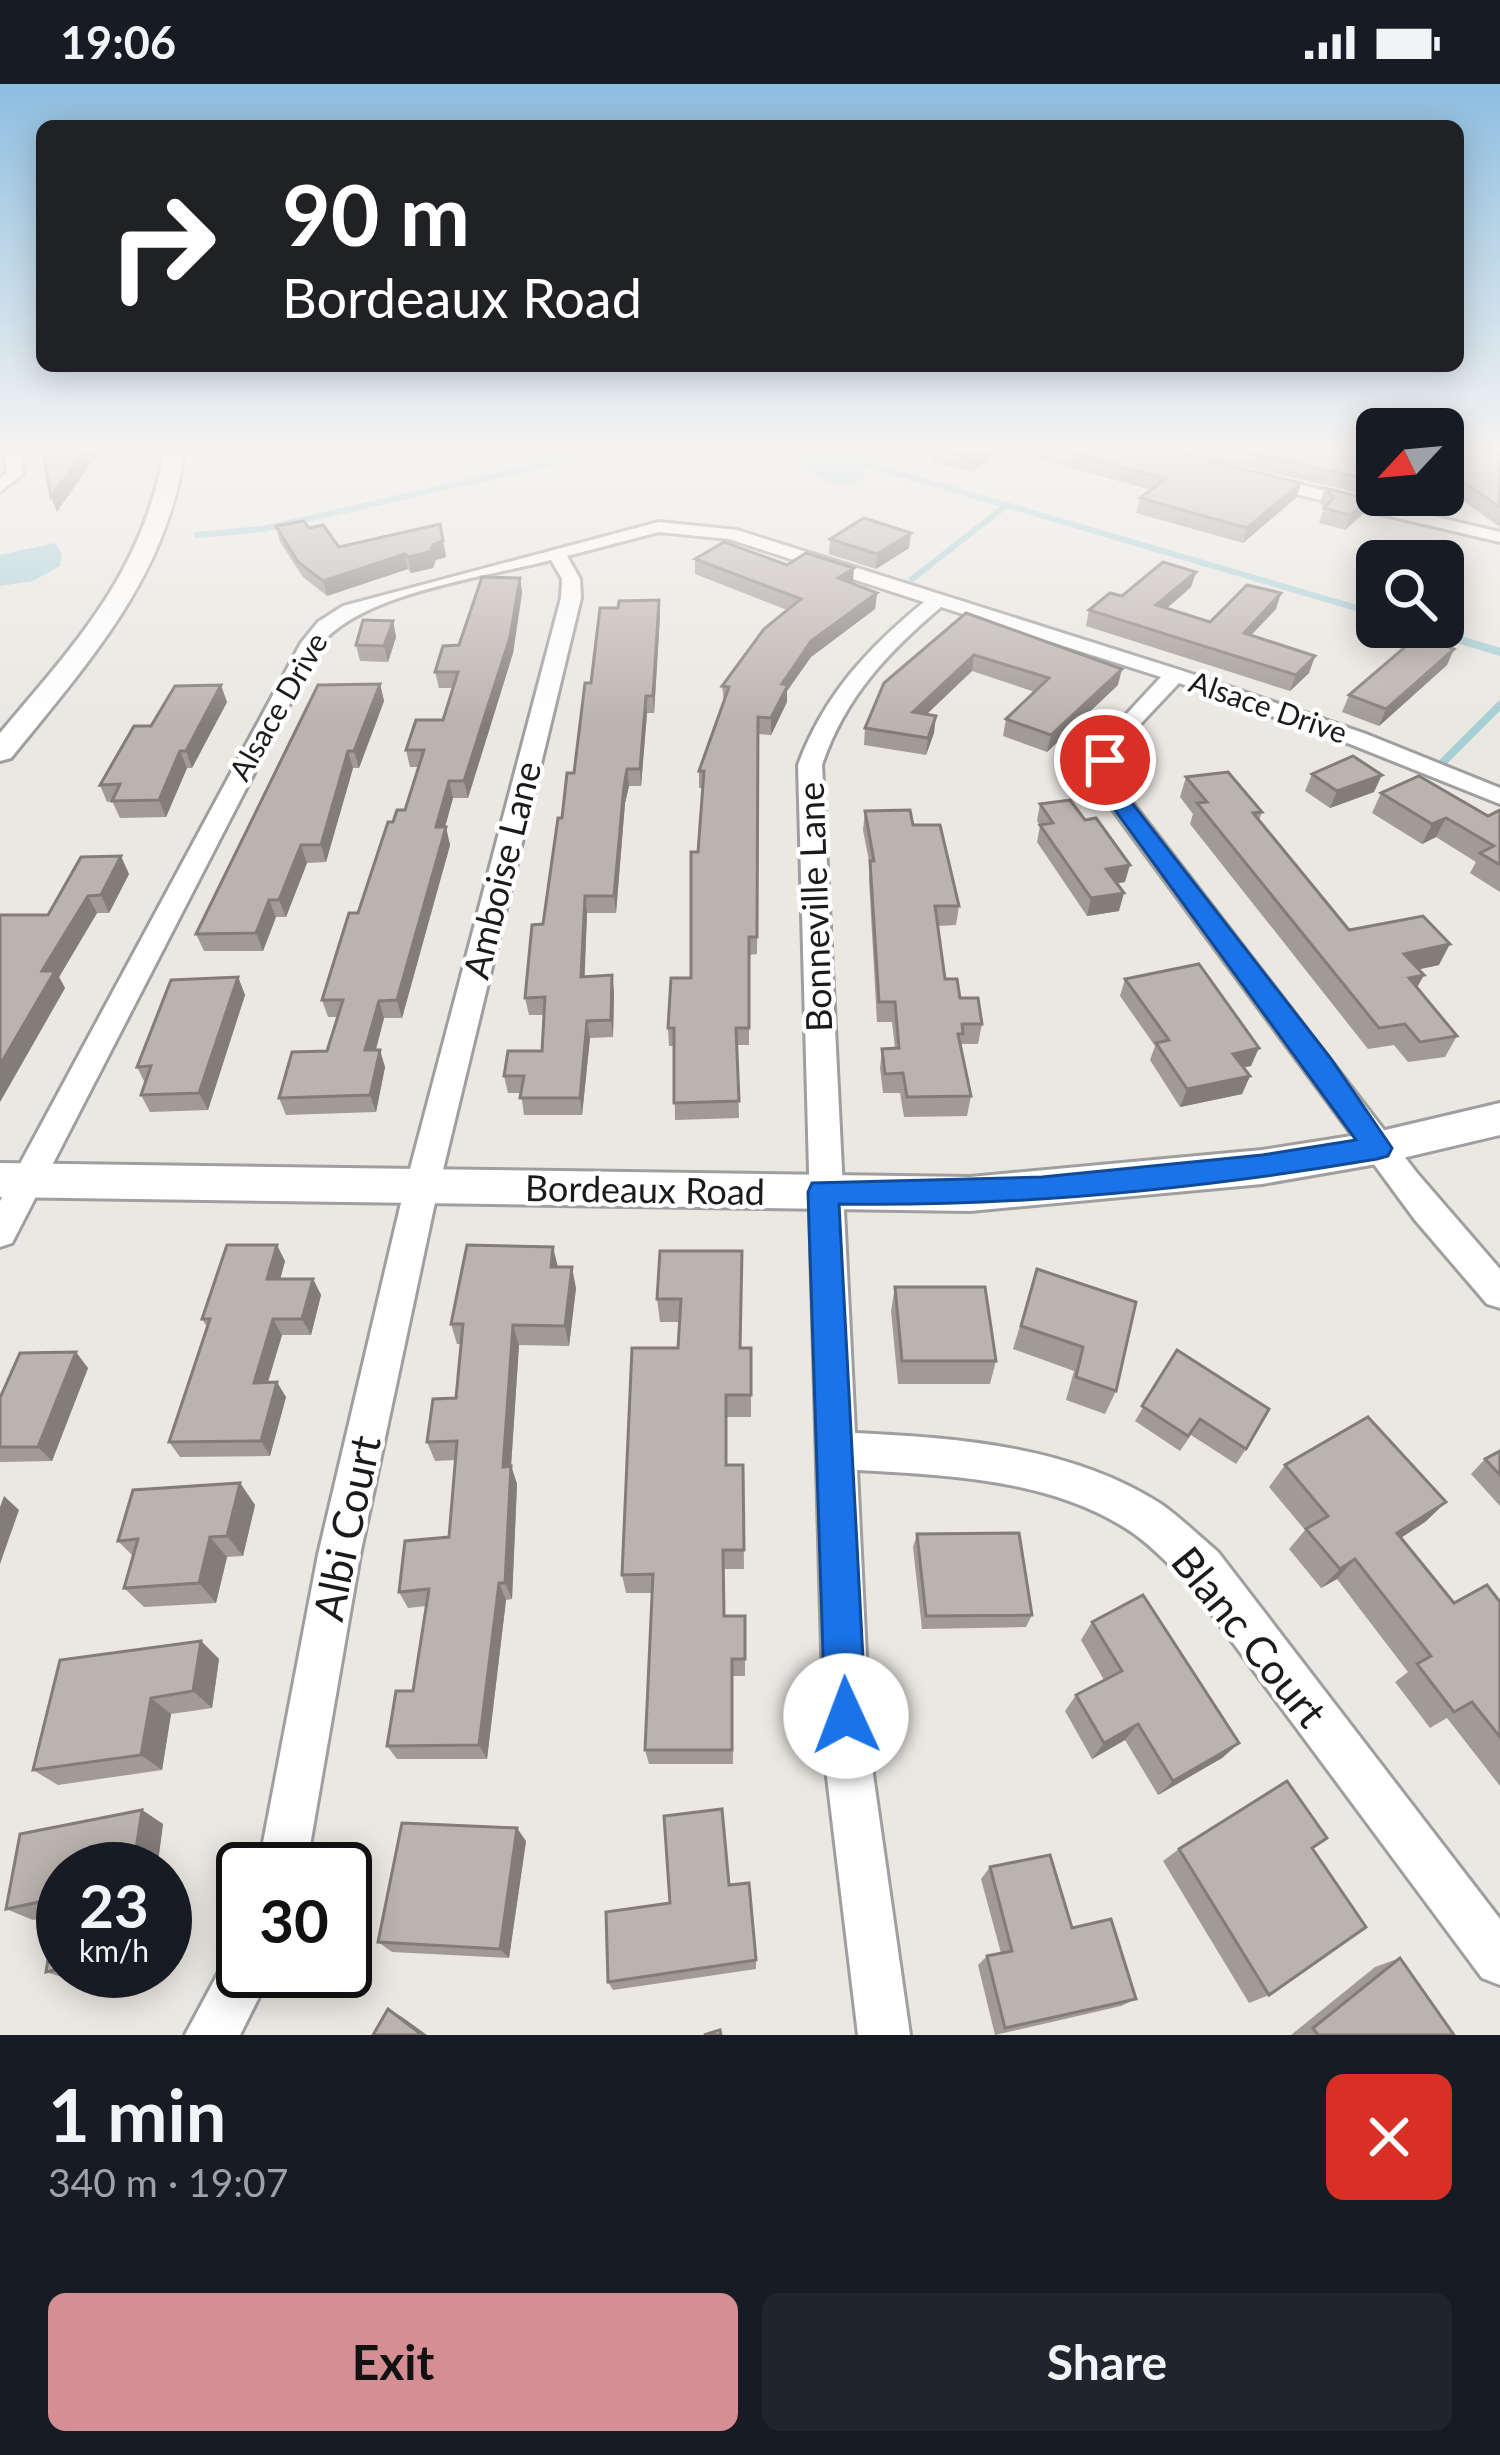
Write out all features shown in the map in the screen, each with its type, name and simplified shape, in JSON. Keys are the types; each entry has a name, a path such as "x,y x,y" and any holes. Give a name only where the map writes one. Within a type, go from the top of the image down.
{"street":[{"path":"0,752 111,614 150,544"},
{"name":"Alsace Drive","path":"14,1180 325,626 379,600 594,544"},
{"name":"Alsace Drive","path":"763,544 1176,675 1358,739 1500,797"},
{"name":"Amboise Lane","path":"421,1188 571,598 571,579 556,554"},
{"name":"Bonneville Lane","path":"823,1192 810,765 822,726 847,683 938,600"},
{"path":"1176,675 1136,710 1113,741 1103,780 1321,1066 1377,1148 1462,1255 1500,1293"},
{"name":"Bordeaux Road","path":"14,1180 970,1194 1262,1167 1377,1148 1500,1119"},
{"path":"0,1233 14,1180"},
{"name":"Albi Court","path":"287,1842 339,1555 421,1188"},
{"path":"823,1192 848,1760 884,2035"},
{"name":"Blanc Court","path":"835,1450 970,1458 1058,1476 1142,1515 1203,1567 1500,1960"},
{"path":"211,2035 232,1998"}],"water":[{"path":"50,544 62,554 60,566 33,581 0,586 0,555"}],"building":[{"path":"287,544 435,544 430,552 405,554 323,581 298,562"},
{"path":"721,544 787,565 806,553 854,568 838,578 877,593 811,641 782,684 788,685 771,718 758,717 757,937 749,937 749,1028 736,1028 739,1101 674,1103 674,1028 668,1028 671,978 691,978 691,852 698,852 704,771 699,771 729,687 722,686 764,629 801,599 695,559"},
{"path":"846,544 893,544 877,554"},
{"path":"1163,562 1196,572 1156,605 1210,622 1247,585 1281,593 1244,633 1315,656 1296,675 1089,610 1110,593 1122,596"},
{"path":"482,577 520,578 510,637 464,781 449,781 436,827 446,827 397,1000 379,1001 365,1050 380,1050 370,1095 279,1098 292,1052 327,1051 343,1000 322,1000 349,913 358,913 388,822 393,822 397,810 405,810 424,750 406,750 416,720 443,720 458,672 435,672 443,646 459,645"},
{"path":"659,600 653,696 646,696 640,769 627,769 614,896 585,896 581,977 612,975 611,1020 587,1021 580,1098 520,1098 524,1076 504,1076 508,1051 542,1051 545,997 525,998 532,925 543,924 558,818 562,818 567,773 574,773 585,683 591,683 600,608 618,608 619,601"},
{"path":"966,613 1122,669 1051,735 1006,719 1049,678 974,655 913,712 936,716 928,738 865,728 884,683"},
{"path":"363,620 393,621 384,646 356,645"},
{"path":"1404,648 1454,649 1386,709 1349,695"},
{"path":"380,684 354,751 348,751 321,845 301,845 279,900 269,900 256,933 196,934 318,685"},
{"path":"221,685 186,751 180,751 159,800 112,801 120,784 100,785 134,726 151,726 175,686"},
{"path":"1353,756 1382,775 1337,791 1312,774"},
{"path":"1228,772 1262,812 1253,813 1349,930 1423,916 1450,944 1404,954 1424,975 1409,978 1457,1036 1420,1042 1405,1024 1379,1028 1197,803 1207,802 1186,777"},
{"path":"1419,776 1488,816 1500,810 1500,865 1480,853 1494,846 1446,818 1432,824 1381,793"},
{"path":"1070,800 1085,820 1096,818 1130,865 1106,869 1124,893 1091,898 1040,825 1053,823 1040,804"},
{"path":"910,810 913,825 940,825 959,906 935,906 945,979 957,979 960,998 978,998 982,1024 962,1024 963,1034 958,1034 971,1096 907,1097 903,1073 885,1074 882,1049 899,1048 895,1002 879,1002 870,861 874,861 865,811"},
{"path":"121,856 101,895 88,896 42,971 55,971 0,1065 0,915 48,915 81,857"},
{"path":"1199,964 1259,1048 1233,1054 1250,1076 1187,1089 1156,1043 1169,1040 1125,979"},
{"path":"238,977 199,1093 141,1095 151,1066 137,1067 171,980"},
{"path":"227,1245 277,1245 267,1279 313,1279 302,1319 273,1319 254,1383 277,1382 261,1441 169,1442 210,1319 202,1319"},
{"path":"467,1245 553,1247 551,1267 572,1267 565,1326 513,1325 503,1467 511,1466 505,1583 499,1583 479,1745 387,1746 396,1691 413,1691 429,1589 399,1592 405,1541 449,1537 457,1441 427,1442 433,1399 456,1398 463,1324 451,1324"},
{"path":"660,1251 742,1251 740,1348 751,1348 751,1395 726,1395 726,1465 743,1465 744,1550 723,1550 724,1616 745,1616 745,1659 732,1659 732,1750 645,1750 653,1574 622,1575 632,1348 678,1348 681,1299 657,1299"},
{"path":"1037,1269 1136,1302 1116,1391 1076,1377 1083,1347 1021,1326"},
{"path":"895,1287 985,1287 996,1361 902,1361"},
{"path":"1177,1350 1269,1409 1246,1449 1200,1419 1188,1436 1142,1406"},
{"path":"76,1352 38,1447 0,1447 0,1398 20,1353"},
{"path":"1368,1417 1446,1502 1397,1533 1454,1603 1487,1585 1500,1602 1500,1737 1472,1702 1454,1712 1417,1664 1431,1656 1355,1559 1340,1569 1306,1529 1328,1516 1285,1465"},
{"path":"1500,1451 1500,1475 1485,1459"},
{"path":"240,1483 227,1536 210,1537 199,1583 124,1588 138,1539 118,1541 133,1490"},
{"path":"1019,1533 1032,1615 926,1616 917,1534"},
{"path":"1143,1595 1239,1743 1173,1781 1138,1724 1104,1743 1076,1695 1122,1671 1092,1622"},
{"path":"201,1641 193,1691 151,1698 141,1755 33,1770 60,1660"},
{"path":"1287,1781 1327,1838 1312,1848 1366,1927 1269,1995 1179,1849"},
{"path":"722,1809 729,1885 749,1883 756,1960 608,1982 606,1912 670,1903 664,1816"},
{"path":"142,1810 137,1842 36,1842 36,1903 6,1909 20,1834"},
{"path":"402,1823 517,1828 500,1949 378,1942"},
{"path":"1050,1855 1072,1928 1111,1919 1136,1999 1005,2028 987,1956 1012,1951 990,1867"},
{"path":"1400,1958 1454,2035 1318,2035 1313,2028"},
{"path":"388,2009 422,2035 373,2035"}],"waterway":[{"path":"912,579 957,544"},
{"path":"1139,544 1356,608"},
{"path":"1464,641 1500,652"},
{"path":"1441,764 1500,705"}],"route":[{"path":"846,1716 823,1192 970,1194 1042,1189 1262,1167 1377,1148 1321,1066 1103,780 1105,760"}]}
